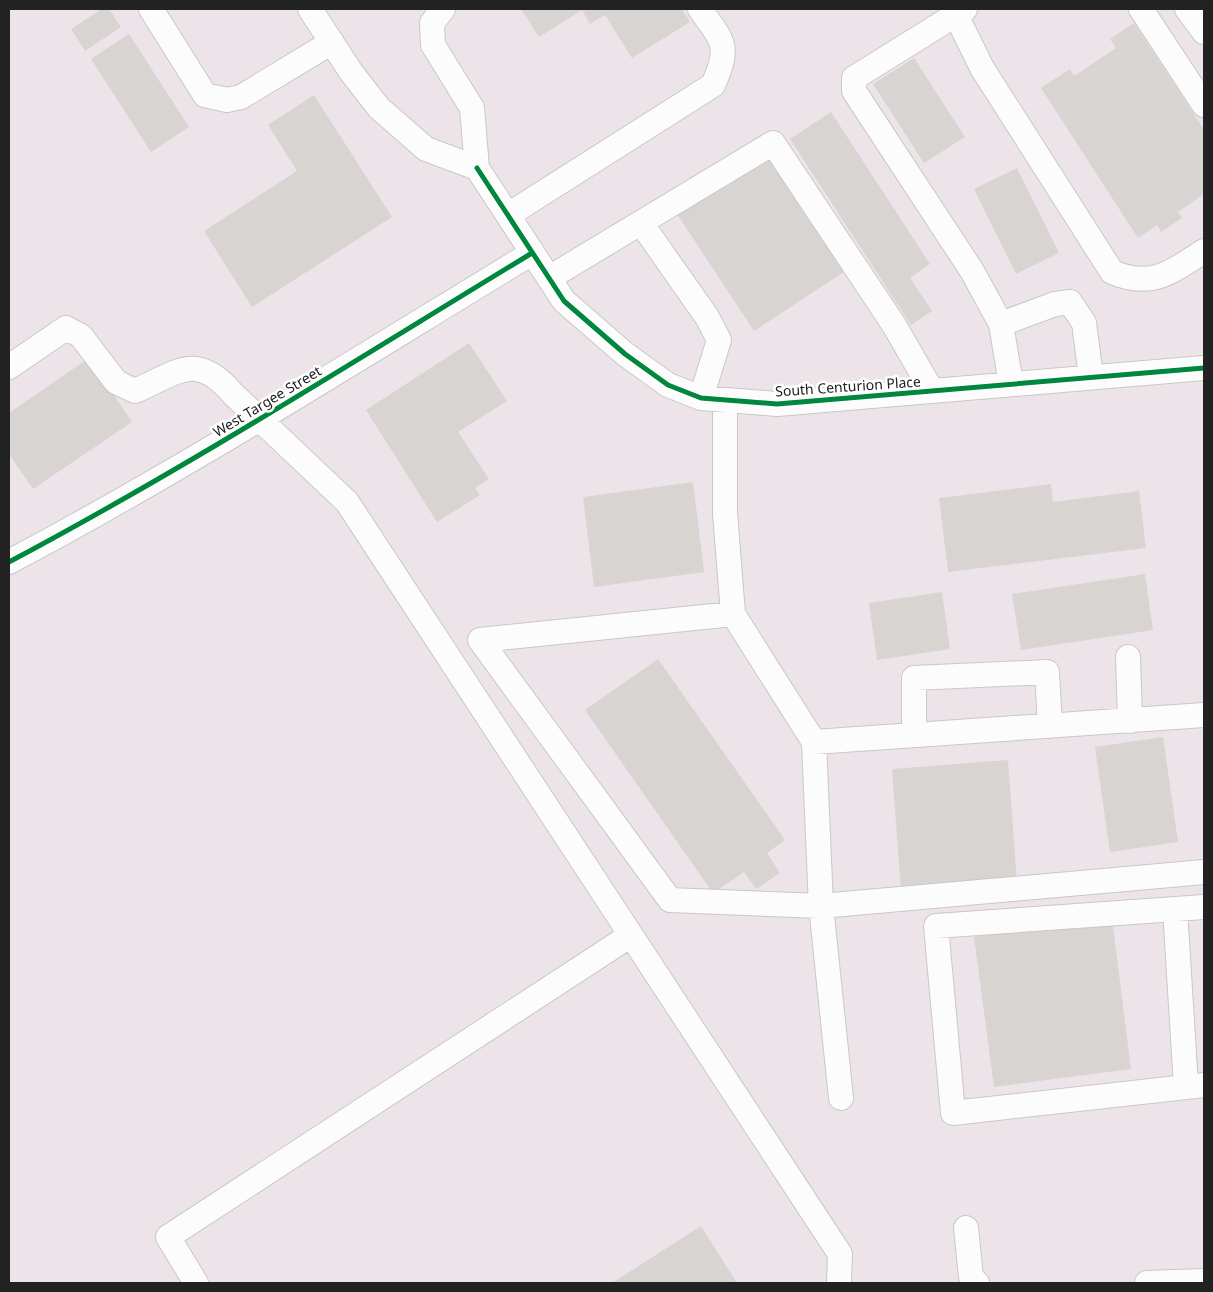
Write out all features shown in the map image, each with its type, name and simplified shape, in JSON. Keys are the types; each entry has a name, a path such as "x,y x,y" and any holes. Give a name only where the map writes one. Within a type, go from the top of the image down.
{"street":[{"path":"151,9 205,95 227,100 241,97 332,42"},
{"path":"310,9 351,72 380,108 426,149 477,168 472,108 433,45 432,23 443,9"},
{"path":"508,215 713,84 724,62 722,41 700,9"},
{"path":"1141,9 1204,104"},
{"path":"1188,9 1204,32"},
{"path":"1011,384 1001,324 972,271 854,91 854,78 960,12 982,68 1112,272 1129,279 1156,279 1204,251"},
{"path":"549,278 773,143 894,325 932,391"},
{"name":"South Centurion Place","path":"477,168 564,301 625,354 668,385 701,398 777,404 1204,368"},
{"path":"642,222 706,317 719,340 701,398"},
{"name":"West Targee Street","path":"9,562 93,518 261,419 532,253"},
{"path":"1001,324 1054,304 1070,302 1084,323 1091,377"},
{"path":"9,367 66,328 81,336 116,382 136,391 189,367 205,369 220,379 233,394 347,502 840,1254 838,1283"},
{"path":"725,400 725,513 733,614 814,742 821,906 841,1098"},
{"path":"733,614 480,640 670,900 821,906 1204,872"},
{"path":"1128,657 1130,721"},
{"path":"914,735 914,678 1047,672 1050,726"},
{"path":"814,742 1204,716"},
{"path":"1175,909 1195,1086 953,1113 936,926 1175,909 1204,907"},
{"path":"196,1283 168,1238 631,936"},
{"path":"966,1228 971,1277 977,1283"},
{"path":"1147,1283 1204,1281"}],"shaded area":[{"path":"9,9 1204,9 1204,1283 9,1283"}],"building":[{"path":"102,9 109,9 121,27 85,51 71,29"},
{"path":"521,9 682,9 690,22 632,58 605,15 590,24 582,10 539,37"},
{"path":"1134,23 1204,130 1204,194 1178,212 1182,218 1161,232 1157,225 1138,238 1041,88 1070,69 1074,76 1116,48 1110,39"},
{"path":"129,34 189,127 151,152 91,59"},
{"path":"914,58 965,137 924,163 873,84"},
{"path":"314,95 392,217 252,307 204,231 297,171 268,125"},
{"path":"831,112 930,264 910,278 932,311 911,325 790,139"},
{"path":"767,156 811,224 818,219 850,268 754,331 677,214"},
{"path":"1017,168 1059,253 1016,274 974,189"},
{"path":"469,343 507,401 458,432 489,479 475,488 480,495 437,522 366,410"},
{"path":"89,358 132,422 33,489 9,454 9,413"},
{"path":"693,482 704,572 594,587 583,497"},
{"path":"1051,484 1053,502 1139,491 1146,548 948,572 939,498"},
{"path":"1145,574 1153,630 1021,650 1012,594"},
{"path":"942,592 950,649 877,660 869,603"},
{"path":"658,659 785,840 767,853 780,873 756,889 744,872 713,893 585,710"},
{"path":"1163,737 1178,842 1110,852 1095,747"},
{"path":"1008,760 1017,882 901,891 892,769"},
{"path":"1112,919 1131,1069 994,1087 974,937"},
{"path":"701,1226 737,1283 612,1283"}],"cycle path":[{"path":"477,168 564,301 625,354 668,385 701,398 777,404 1204,368"},
{"path":"9,562 208,450 532,253"}]}
